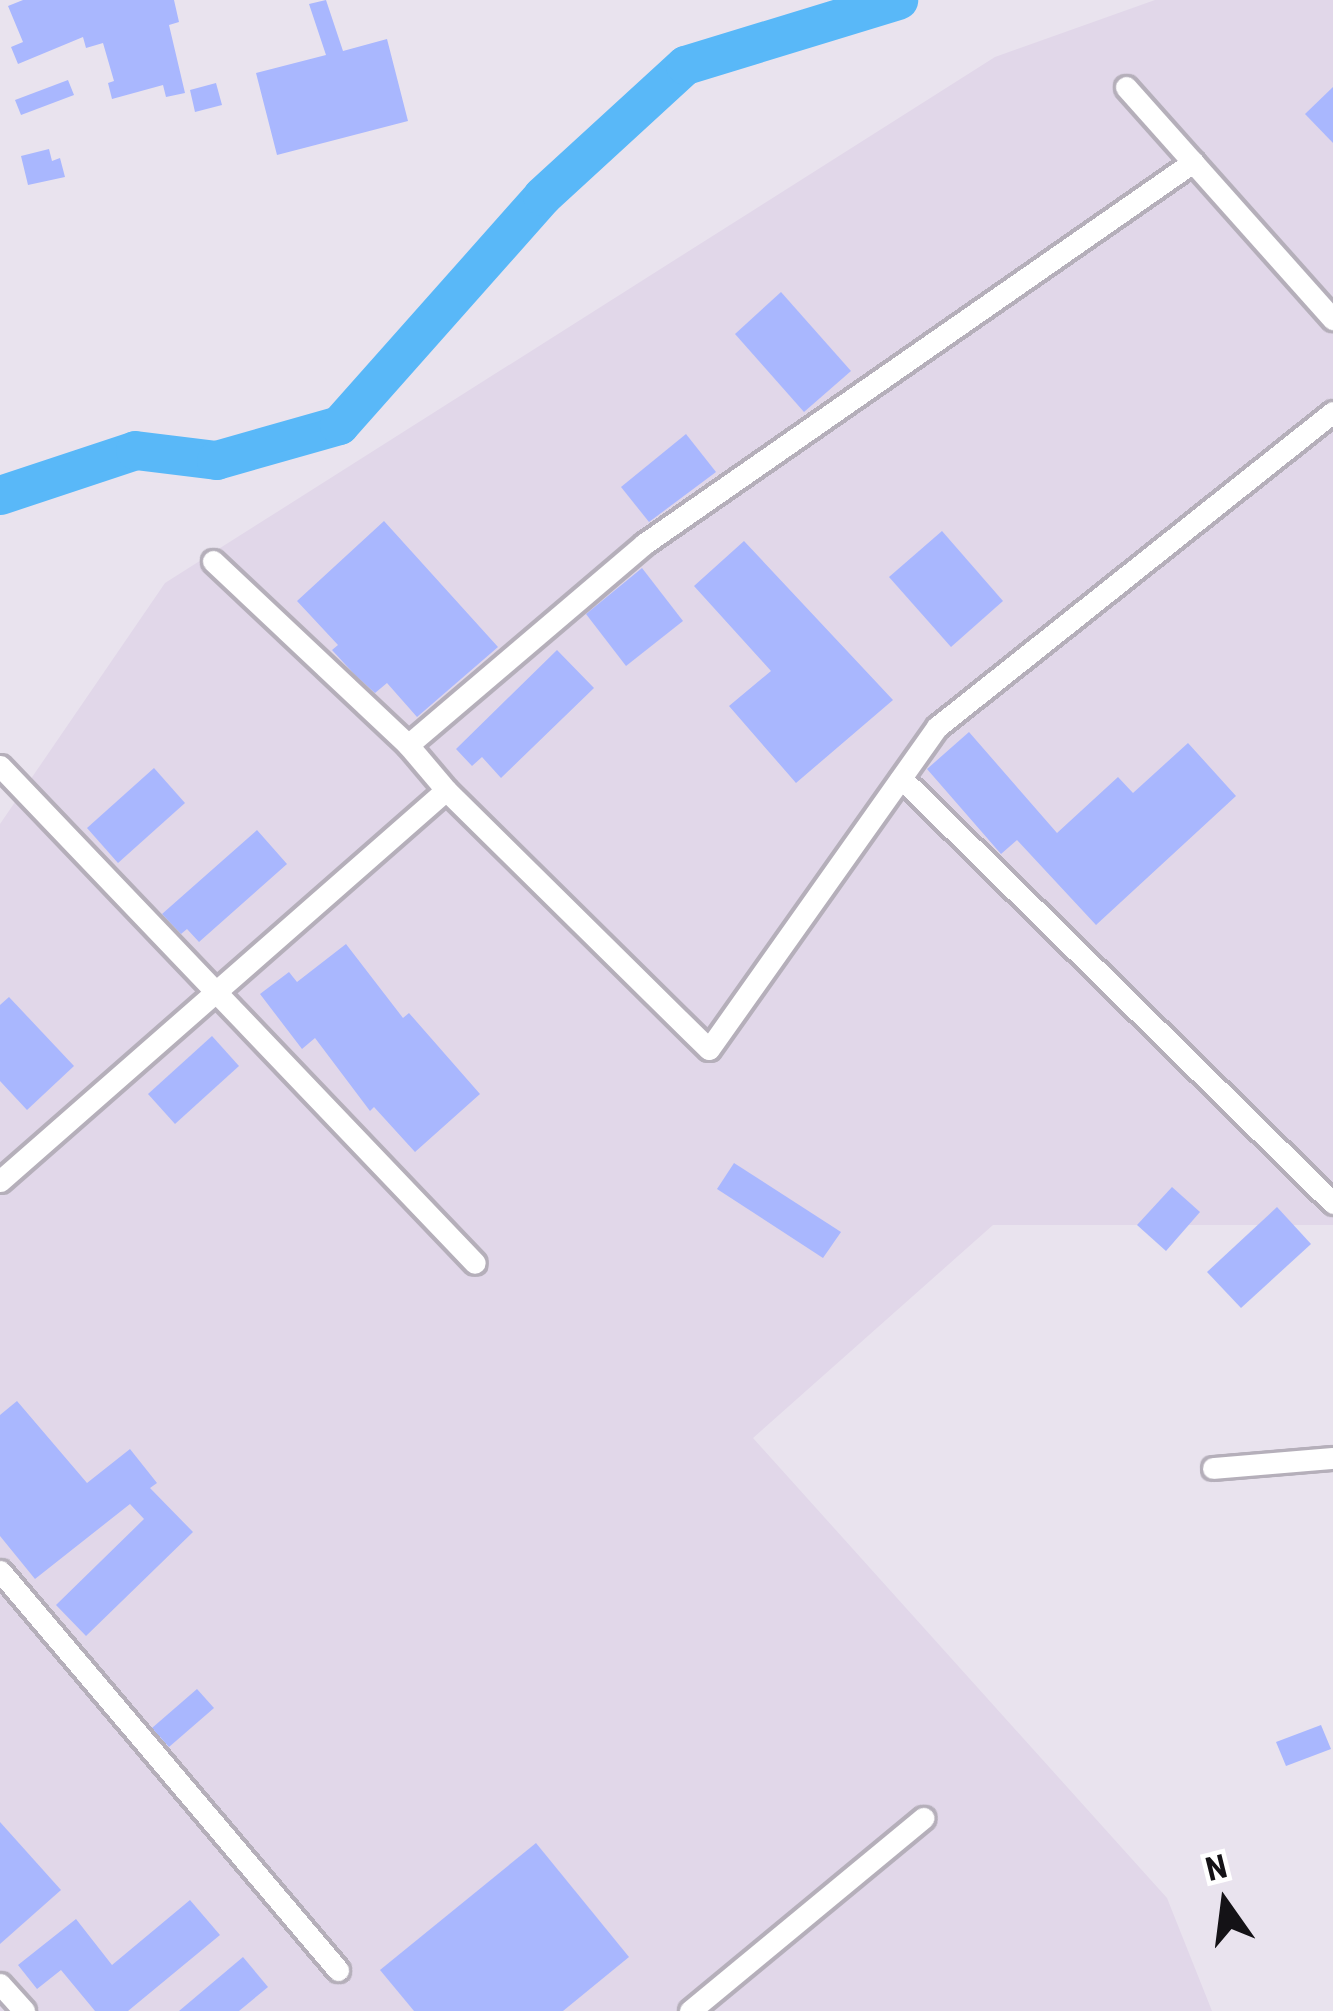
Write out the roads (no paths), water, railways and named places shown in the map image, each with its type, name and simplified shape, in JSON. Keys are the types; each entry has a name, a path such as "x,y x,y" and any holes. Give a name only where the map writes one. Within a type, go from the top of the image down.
{"street":[{"path":"1126,87 1333,320"},
{"path":"408,745 644,544 1193,162"},
{"path":"213,561 408,745 446,790 709,1048 937,727 1333,412"},
{"path":"0,766 476,1264"},
{"path":"901,778 1333,1203"},
{"path":"0,1181 446,790"},
{"path":"1213,1468 1333,1458"},
{"path":"0,1571 338,1970"},
{"path":"690,2011 923,1819"},
{"path":"0,1984 24,2011"}],"waterway":[{"path":"0,495 135,450 216,460 339,425 542,196 685,65 898,0"}]}
